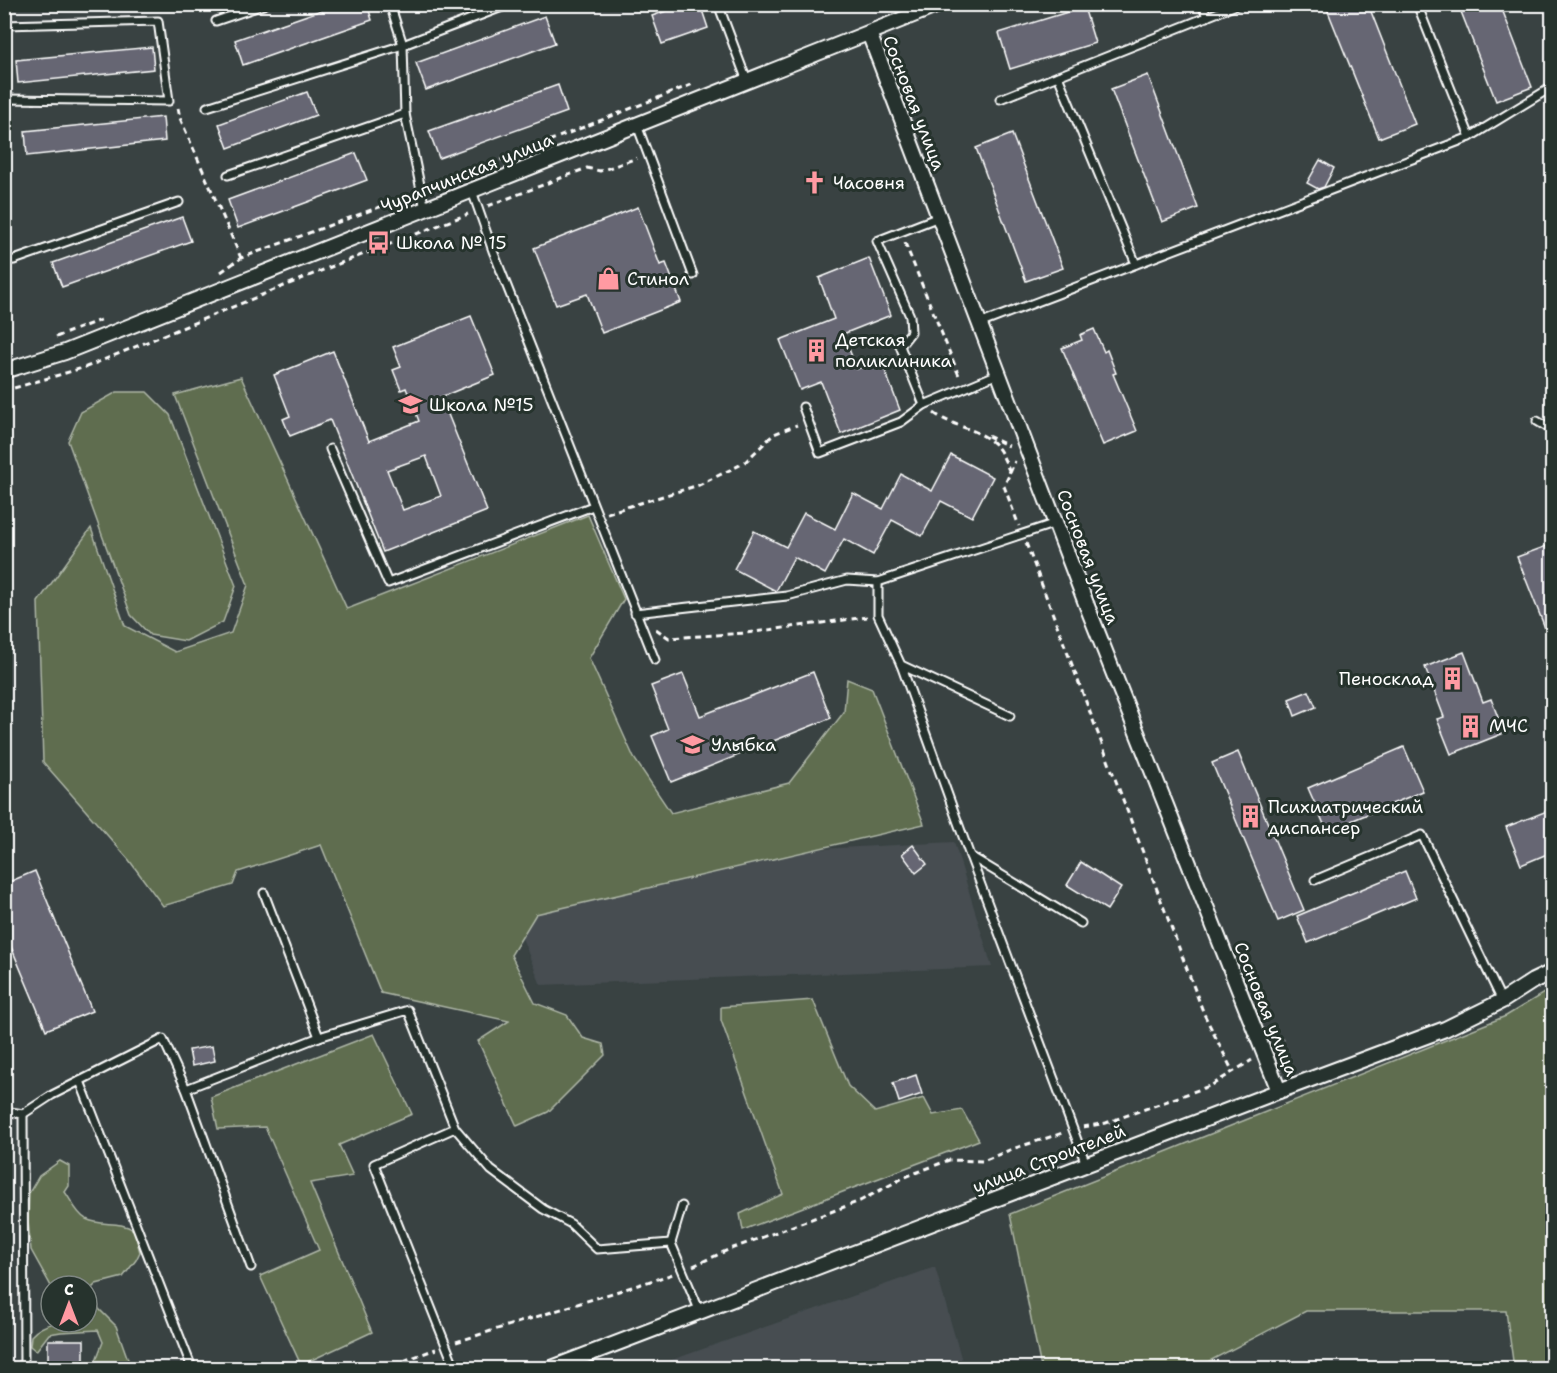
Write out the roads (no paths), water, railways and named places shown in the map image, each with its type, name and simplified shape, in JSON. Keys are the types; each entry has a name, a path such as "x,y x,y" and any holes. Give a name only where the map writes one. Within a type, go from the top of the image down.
{"street":[{"name":"Чурапчинская улица","path":"4,371 65,352 938,5"},
{"name":"Сосновая улица","path":"869,33 1087,606 1279,1091"},
{"name":"улица Строителей","path":"552,1368 1445,1029 1502,1002 1533,981 1552,972"}],"lane":[{"path":"216,21 266,4"},
{"path":"390,4 403,45 405,114 425,209"},
{"path":"207,107 403,45 510,4"},
{"path":"718,4 747,81"},
{"path":"1202,4 1207,17"},
{"path":"1000,99 1239,4"},
{"path":"1417,4 1470,137"},
{"path":"4,25 158,21 169,100 4,99"},
{"path":"1058,76 1136,264"},
{"path":"980,324 1470,137 1552,87"},
{"path":"228,175 405,114"},
{"path":"637,125 693,275"},
{"path":"472,191 493,251 655,660"},
{"path":"4,261 14,260 179,202"},
{"path":"924,405 900,346 911,332 910,316 877,241 939,217"},
{"path":"802,406 820,453 901,422 924,405 999,374"},
{"path":"1537,421 1552,430"},
{"path":"330,449 388,583 593,506"},
{"path":"635,613 787,596 848,580 878,582 1056,523"},
{"path":"878,582 878,615 902,665 970,856 1086,1164"},
{"path":"902,665 1010,716"},
{"path":"1315,880 1422,835 1502,1002"},
{"path":"970,856 1081,923"},
{"path":"264,893 319,1037"},
{"path":"1533,981 1552,968"},
{"path":"186,1089 319,1037 408,1010 455,1128 491,1170 543,1209 571,1224 597,1249 671,1243"},
{"path":"4,1111 23,1114 52,1095 163,1039 186,1089 251,1267"},
{"path":"80,1081 192,1368"},
{"path":"23,1114 24,1368"},
{"path":"455,1128 374,1164 455,1368"},
{"path":"682,1206 671,1243 700,1312"}],"place":[{"name":"Часовня","path":"815,183"},
{"name":"Школа № 15","path":"378,243"},
{"name":"Стинол","path":"609,279"},
{"name":"Детская поликлиника","path":"817,350"},
{"name":"Школа №15","path":"411,405"},
{"name":"Пеносклад","path":"1452,679"},
{"name":"МЧС","path":"1471,726"},
{"name":"Улыбка","path":"693,745"},
{"name":"Психиатрический диспансер","path":"1250,817"}]}
